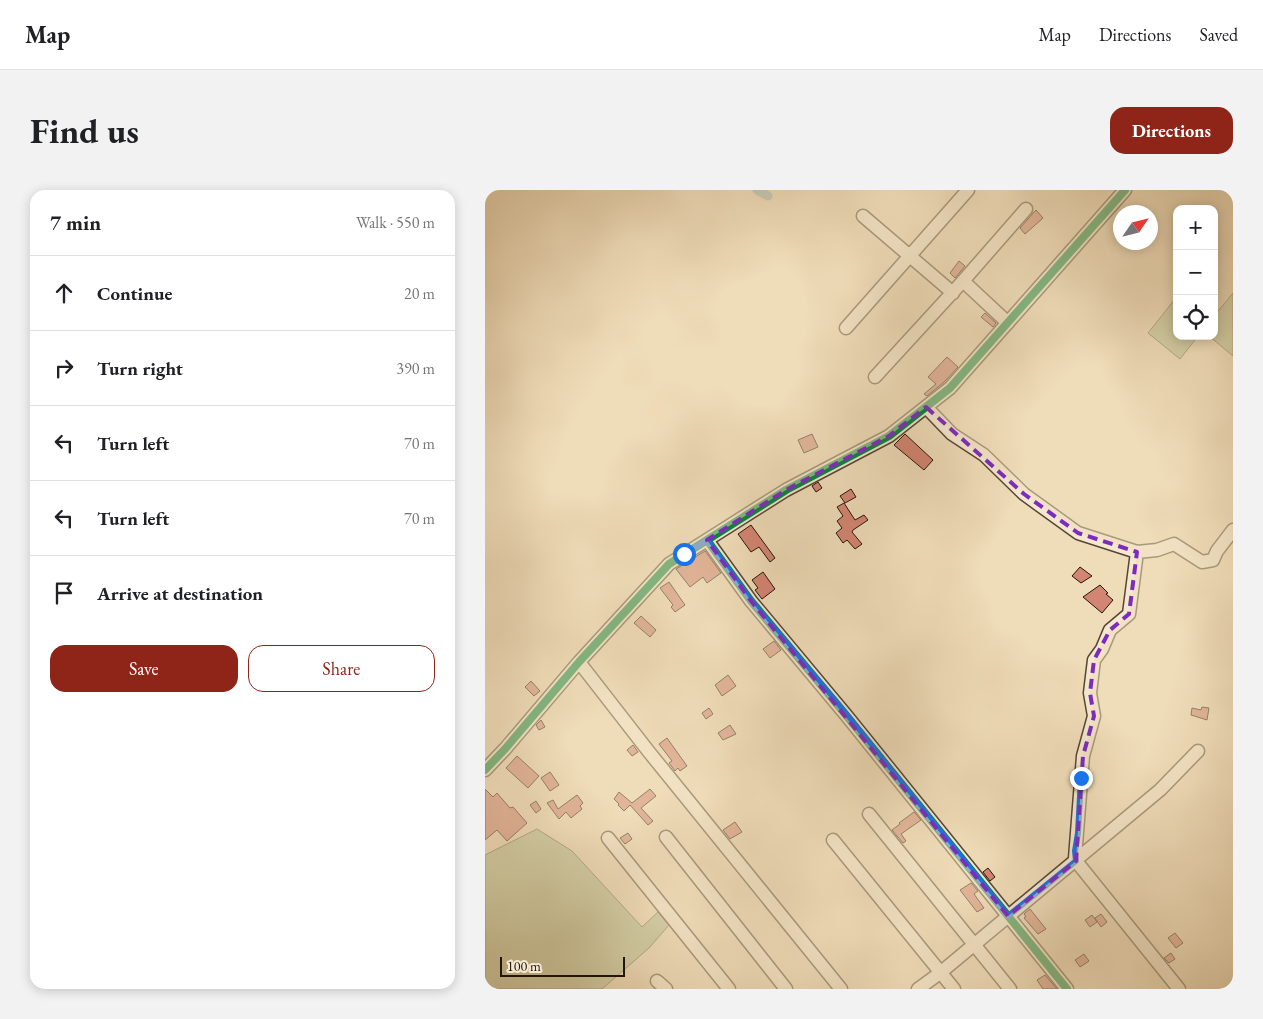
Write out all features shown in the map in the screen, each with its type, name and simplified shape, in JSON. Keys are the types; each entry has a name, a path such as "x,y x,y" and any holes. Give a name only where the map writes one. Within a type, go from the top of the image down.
{"street":[{"path":"846,328 968,190"},
{"path":"485,770 579,662 669,564 787,490 889,436 950,388 1125,190"},
{"path":"875,378 953,293 1026,209"},
{"path":"863,216 953,293"},
{"path":"963,281 1008,323"},
{"path":"926,408 952,434 984,455 1024,494 1079,533 1137,552 1157,550 1174,544 1202,562 1213,560 1217,551 1233,530"},
{"path":"707,540 751,601 846,714 1067,989"},
{"path":"1137,552 1129,614 1110,630 1102,649 1094,660 1090,693 1094,716 1083,756 1075,851 1076,861 1179,989"},
{"path":"579,662 649,752 841,989"},
{"path":"918,989 941,973 1160,790 1197,751"},
{"path":"869,814 1010,989"},
{"path":"666,837 786,989"},
{"path":"608,838 729,989"},
{"path":"833,840 954,989"}],"highlighted area":[{"path":"926,407 1024,494 1078,533 1137,552 1129,614 1110,630 1094,660 1090,693 1094,716 1083,756 1076,861 1008,916 751,601 707,540 786,490 889,436"}],"green space":[{"path":"1233,293 1233,356 1214,340 1218,340 1218,311"},
{"path":"1173,302 1173,340 1195,340 1180,359 1148,333"},
{"path":"537,829 572,851 642,927 658,912 669,925 649,948 602,989 485,989 485,855"}],"building":[{"path":"1036,210 1043,218 1025,234 1020,228"},
{"path":"959,261 965,266 955,278 950,273"},
{"path":"985,313 996,323 993,327 981,317"},
{"path":"947,357 958,367 927,396 924,394 936,384 928,377"},
{"path":"812,434 818,447 804,453 798,440"},
{"path":"905,434 933,460 924,470 894,445"},
{"path":"818,482 822,488 816,492 812,486"},
{"path":"851,489 856,497 845,503 840,496"},
{"path":"844,503 855,520 864,515 868,520 852,532 862,544 855,549 847,540 843,543 836,533 842,528 837,521 843,516 837,507"},
{"path":"751,525 775,558 770,562 759,547 751,552 738,534"},
{"path":"705,551 721,573 707,583 703,577 690,587 676,569"},
{"path":"1080,567 1092,576 1081,583 1072,576"},
{"path":"763,572 775,589 762,599 755,590 758,588 752,580"},
{"path":"669,582 685,605 675,612 671,607 673,605 660,588"},
{"path":"1100,585 1113,600 1102,613 1083,597"},
{"path":"641,616 656,630 650,637 634,623"},
{"path":"774,641 781,650 770,658 763,649"},
{"path":"728,675 736,686 722,696 715,685"},
{"path":"531,681 540,691 534,696 525,687"},
{"path":"1202,707 1209,708 1207,720 1191,715 1192,708 1201,710"},
{"path":"709,708 713,714 706,719 702,713"},
{"path":"541,720 545,727 539,730 536,725"},
{"path":"730,725 736,734 723,740 718,733"},
{"path":"667,738 687,766 680,771 678,768 675,771 669,763 672,761 659,744"},
{"path":"633,745 638,752 632,756 627,750"},
{"path":"517,756 539,776 528,788 506,768"},
{"path":"550,772 559,785 550,791 541,778"},
{"path":"485,789 493,797 497,793 527,823 507,841 497,830 485,840"},
{"path":"650,789 656,796 641,808 653,821 648,825 630,805 624,811 614,799 619,792 632,803"},
{"path":"577,795 583,803 580,806 582,809 571,818 566,812 559,819 547,803 553,800 558,809"},
{"path":"536,801 541,809 536,813 530,805"},
{"path":"914,812 921,820 901,834 906,841 903,843 892,830"},
{"path":"735,822 742,832 730,839 723,830"},
{"path":"628,833 632,839 625,844 620,838"},
{"path":"988,868 995,877 990,881 983,872"},
{"path":"971,883 978,891 974,894 984,908 977,912 960,890"},
{"path":"1030,909 1046,929 1038,934 1024,918 1026,917 1024,914"},
{"path":"1101,914 1107,922 1101,927 1095,918"},
{"path":"1092,915 1097,922 1090,927 1085,920"},
{"path":"1175,933 1183,943 1176,948 1168,938"},
{"path":"1171,953 1175,959 1169,963 1164,958"},
{"path":"1084,954 1089,961 1080,967 1075,960"},
{"path":"1045,975 1057,989 1043,989 1037,980"}],"waterway":[{"path":"757,190 768,196"}],"cycle path":[{"path":"485,770 579,662 669,564 786,490 889,436 950,388 1125,190"},
{"path":"707,540 751,601 846,715 1067,989"}],"route":[{"path":"684,554 707,540 751,601 846,714 1008,916 1076,861 1075,851 1078,833 1081,778"}]}
